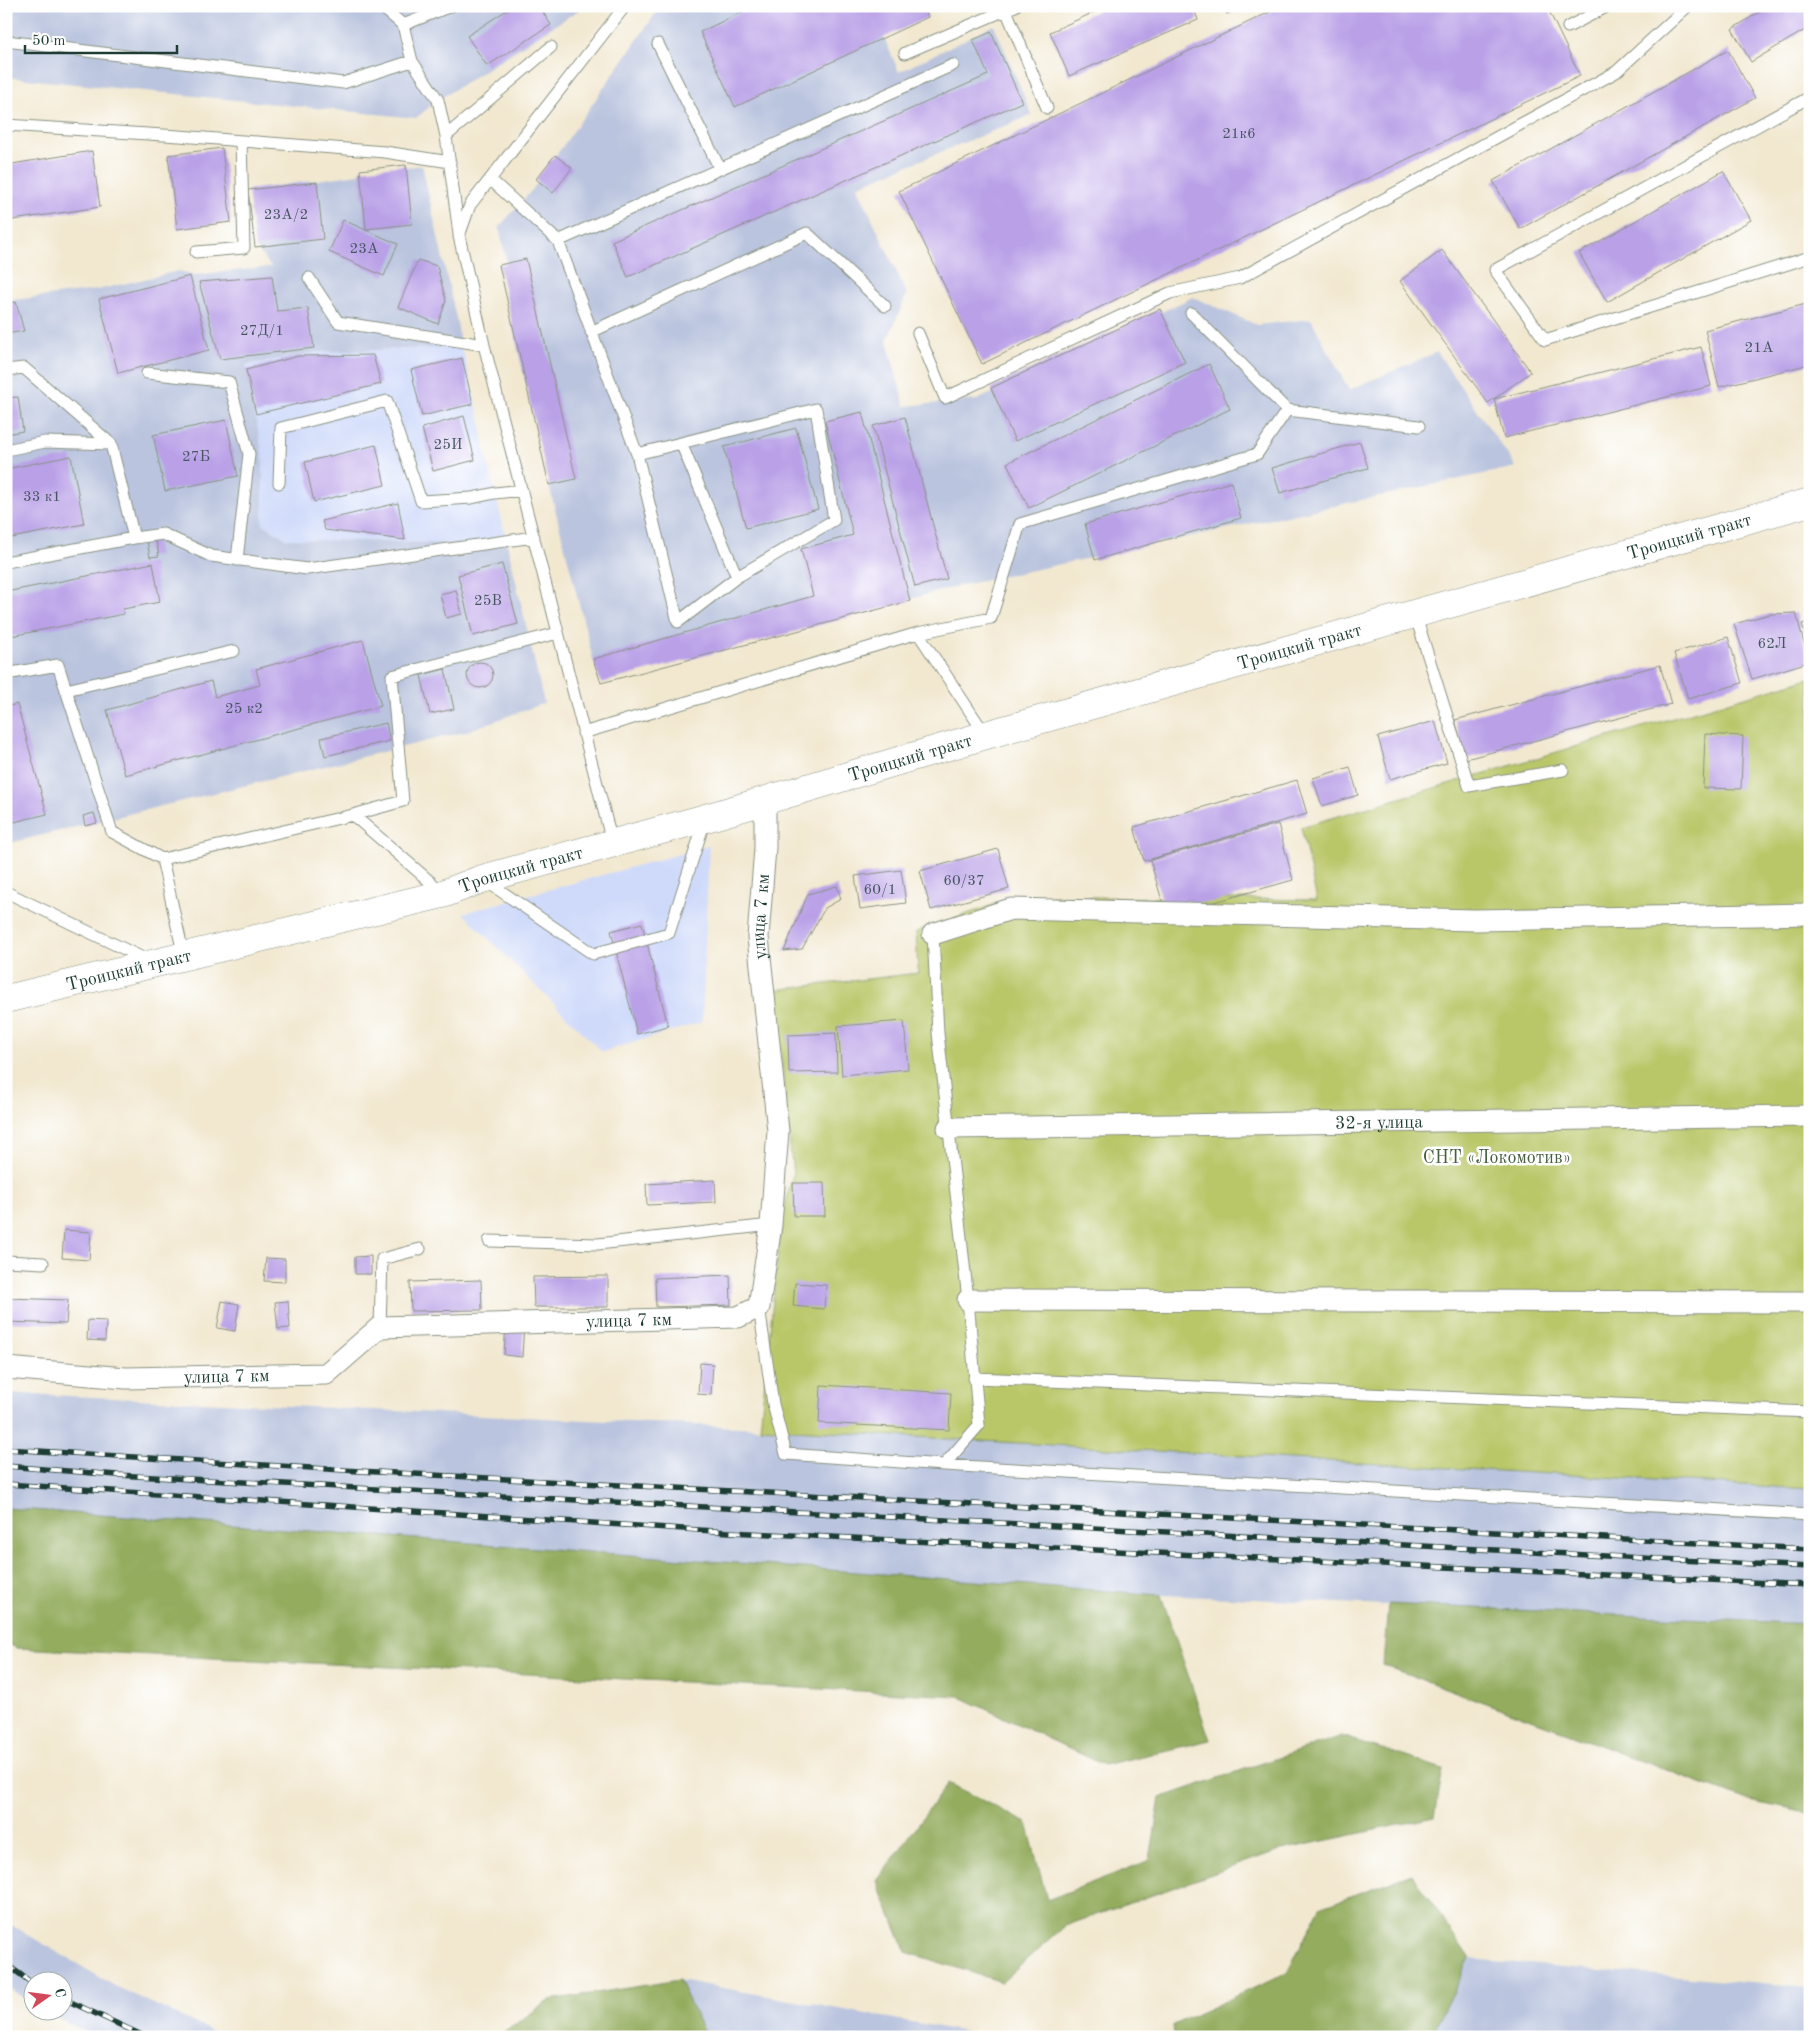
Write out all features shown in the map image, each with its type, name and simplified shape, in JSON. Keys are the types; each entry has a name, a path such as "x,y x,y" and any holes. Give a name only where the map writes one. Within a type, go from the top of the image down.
{"main road":[{"name":"Троицкий тракт","path":"6,999 443,894 482,879 612,842 706,818 986,735 1810,502"}],"street":[{"name":"улица 7 км","path":"6,1368 126,1378 326,1374 380,1327 738,1317 759,1307 771,1225 778,1131 758,937 765,848 764,801"},
{"path":"933,934 1011,909 1475,920 1810,914"},
{"name":"32-я улица","path":"948,1128 1810,1116"},
{"path":"968,1300 1810,1302"}],"lane":[{"path":"381,6 403,24 412,61 438,100 446,136 459,236 484,346 612,842"},
{"path":"403,24 451,6"},
{"path":"459,236 470,205 626,6"},
{"path":"1568,27 1608,6"},
{"path":"918,333 945,398 1170,293 1240,278 1616,72 1688,6"},
{"path":"905,53 1010,8 1047,108"},
{"path":"6,42 343,83 412,61"},
{"path":"658,44 720,168"},
{"path":"446,136 551,47"},
{"path":"558,241 953,65"},
{"path":"1810,97 1495,270 1545,340 1810,257"},
{"path":"6,125 385,152 450,162"},
{"path":"196,252 244,248 241,141"},
{"path":"491,180 558,241 637,454 678,622 737,577 834,520 816,409 637,454"},
{"path":"591,332 808,233 885,306"},
{"path":"309,278 338,322 484,346"},
{"path":"1191,313 1287,410 1419,426"},
{"path":"6,370 24,368 111,444 134,538"},
{"path":"147,372 229,382 250,454 237,560"},
{"path":"279,484 281,428 387,401 422,501 472,498 522,490"},
{"path":"583,733 918,634 991,618 1020,524 1257,454 1287,410"},
{"path":"6,450 45,442 111,444"},
{"path":"681,443 737,577"},
{"path":"6,562 163,534 211,556 307,569 534,537"},
{"path":"1415,614 1469,786 1563,770"},
{"path":"6,674 58,665 112,832 162,860 403,802 392,676 558,633"},
{"path":"918,634 986,735"},
{"path":"66,690 234,651"},
{"path":"352,815 443,894"},
{"path":"482,879 593,954 669,933 706,818"},
{"path":"162,860 184,957"},
{"path":"6,892 155,964"},
{"path":"933,934 938,1033 968,1300 979,1425 944,1465"},
{"path":"489,1241 598,1244 771,1225"},
{"path":"380,1327 382,1259 420,1249"},
{"path":"6,1261 43,1264"},
{"path":"759,1307 773,1404 786,1454 944,1465 1810,1515"},
{"path":"974,1378 1810,1412"}],"shaded area":[{"path":"6,6 585,6 438,100 416,118 6,77"},
{"path":"661,6 870,6 899,72 994,25 1032,115 857,186 907,294 887,341 905,406 977,400 1193,297 1257,325 1311,319 1349,390 1437,352 1516,467 958,586 601,683 593,659 549,485 499,265 507,263 499,227 532,190"},
{"path":"422,165 458,327 460,347 317,352 246,365 263,457 263,524 287,539 468,544 505,534 544,703 464,732 6,844 6,301 97,290 179,271 195,275 271,267 255,247 248,190"},
{"path":"460,347 480,419 486,454 505,534 468,544 287,539 263,524 263,457 246,365 317,352"},
{"path":"709,846 702,1022 602,1052 463,913"},
{"path":"6,1393 760,1428 1810,1489 1810,1624 1161,1595 6,1508"},
{"path":"6,1922 113,1985 224,2037 96,2037 62,2020 72,2020 72,1970 22,1970 22,1997 6,1986"},
{"path":"1470,1959 1810,1988 1810,2037 1431,2037"},
{"path":"679,1980 994,2037 706,2037"}],"green space":[{"name":"СНТ «Локомотив»","path":"1810,678 1810,1489 760,1428 781,1223 793,1174 774,990 918,973 916,932 1019,896 1317,900 1301,827"},
{"path":"6,1508 1161,1595 1210,1740 1104,1765 958,1696 16,1648 6,1642"},
{"path":"1388,1604 1810,1624 1810,1814 1750,1801 1383,1665"},
{"path":"1342,1736 1443,1769 1435,1817 1277,1851 1065,1926 1002,1982 906,1952 877,1881 948,1783 1027,1823 1047,1900 1150,1860 1160,1798"},
{"path":"1412,1874 1470,1959 1431,2037 1174,2037 1173,2025 1287,1973 1320,1907"},
{"path":"679,1980 706,2037 497,2037 550,2000"}],"building":[{"path":"513,6 539,6 551,25 487,66 467,36"},
{"path":"755,6 923,6 928,17 735,107 700,32"},
{"path":"1108,6 1193,6 1198,20 1069,76 1050,32"},
{"path":"1224,6 1245,6 1227,14"},
{"path":"1282,6 1557,6 1549,11 1580,76 982,364 899,191"},
{"path":"1769,6 1810,6 1810,27 1751,62 1732,29"},
{"path":"991,32 1022,102 628,277 612,241 988,75 973,40"},
{"path":"1728,50 1755,98 1520,229 1493,181"},
{"path":"222,148 231,222 177,229 168,155"},
{"path":"92,151 100,207 6,221 6,165"},
{"path":"555,155 572,168 553,193 536,179"},
{"path":"406,165 412,224 366,229 360,170"},
{"path":"1723,171 1751,220 1607,302 1579,253"},
{"path":"317,182 323,239 255,247 248,190"},
{"path":"343,220 398,244 384,276 329,252"},
{"path":"1442,250 1531,372 1488,403 1400,281"},
{"path":"526,259 576,479 549,485 499,265"},
{"path":"418,260 437,266 446,301 438,324 398,307"},
{"path":"190,276 209,350 118,373 99,299"},
{"path":"272,276 277,311 308,308 314,348 220,359 199,282"},
{"path":"16,302 24,331 6,334 6,303"},
{"path":"1810,303 1810,364 1719,387 1705,330"},
{"path":"1160,309 1185,362 1015,441 991,388"},
{"path":"1701,347 1711,386 1504,438 1494,399"},
{"path":"373,355 381,384 256,414 246,370 298,356"},
{"path":"462,358 473,404 422,416 411,370"},
{"path":"1209,364 1230,409 1029,508 1007,463"},
{"path":"18,397 23,431 6,434 6,398"},
{"path":"862,412 910,601 601,683 593,659 813,596 801,549 853,535 825,421"},
{"path":"464,416 475,460 433,471 422,428"},
{"path":"905,417 947,579 915,587 873,426"},
{"path":"226,420 238,476 165,491 153,435"},
{"path":"796,428 818,509 746,528 724,447"},
{"path":"1360,442 1368,468 1280,493 1272,468"},
{"path":"376,445 385,485 314,502 305,462"},
{"path":"71,456 84,524 6,539 6,469"},
{"path":"1231,482 1241,518 1095,560 1085,524"},
{"path":"398,503 405,540 325,530 322,521"},
{"path":"156,540 159,556 150,557 147,541"},
{"path":"153,563 160,602 123,609 124,614 6,637 6,592"},
{"path":"502,564 518,624 473,636 458,575"},
{"path":"456,590 462,614 446,618 440,594"},
{"path":"1796,613 1809,662 1752,679 1734,624 1770,614"},
{"path":"1810,622 1810,647 1809,647 1802,624"},
{"path":"1728,637 1742,683 1688,699 1674,653"},
{"path":"363,640 381,706 125,775 107,710 211,681 215,697 260,685 256,669"},
{"path":"480,662 489,666 493,675 489,684 480,688 471,684 467,675 471,666"},
{"path":"1660,665 1671,704 1466,759 1455,720"},
{"path":"445,669 454,709 430,714 421,675"},
{"path":"17,704 47,814 6,824 6,707"},
{"path":"1435,721 1447,763 1390,779 1378,737"},
{"path":"386,723 390,741 325,756 321,738"},
{"path":"1705,734 1743,736 1741,789 1703,788"},
{"path":"1350,767 1358,795 1322,806 1313,778"},
{"path":"1297,780 1307,814 1144,861 1134,827"},
{"path":"94,813 97,823 85,826 83,816"},
{"path":"1278,824 1293,880 1215,902 1163,904 1150,860"},
{"path":"998,849 1009,889 931,910 920,871"},
{"path":"901,870 906,903 860,909 855,876"},
{"path":"837,886 841,899 825,908 802,949 784,951 808,894"},
{"path":"642,923 668,1026 637,1034 611,931"},
{"path":"904,1021 908,1069 842,1075 838,1026"},
{"path":"836,1033 837,1072 789,1073 788,1035"},
{"path":"715,1180 716,1202 647,1205 646,1184"},
{"path":"793,1183 824,1183 825,1216 794,1216"},
{"path":"64,1230 91,1232 89,1260 62,1258"},
{"path":"371,1256 371,1274 355,1274 355,1257"},
{"path":"266,1258 285,1259 285,1282 264,1281"},
{"path":"730,1275 731,1305 656,1307 655,1278"},
{"path":"608,1276 608,1307 534,1307 533,1277"},
{"path":"481,1280 482,1310 411,1311 410,1282"},
{"path":"795,1283 826,1285 824,1309 793,1306"},
{"path":"6,1298 68,1300 66,1324 6,1322"},
{"path":"222,1301 239,1304 235,1331 217,1328"},
{"path":"288,1301 290,1328 278,1329 275,1302"},
{"path":"88,1320 106,1321 105,1341 87,1340"},
{"path":"506,1323 524,1324 522,1357 504,1355"},
{"path":"700,1363 713,1364 711,1395 698,1394"},
{"path":"821,1385 951,1393 949,1430 819,1423"}],"railway":[{"path":"6,1449 359,1471 1810,1549"},
{"path":"6,1466 117,1475 1810,1567"},
{"path":"6,1484 729,1532 1810,1585"},
{"path":"6,1964 22,1976"},
{"path":"72,2003 146,2037"}]}
